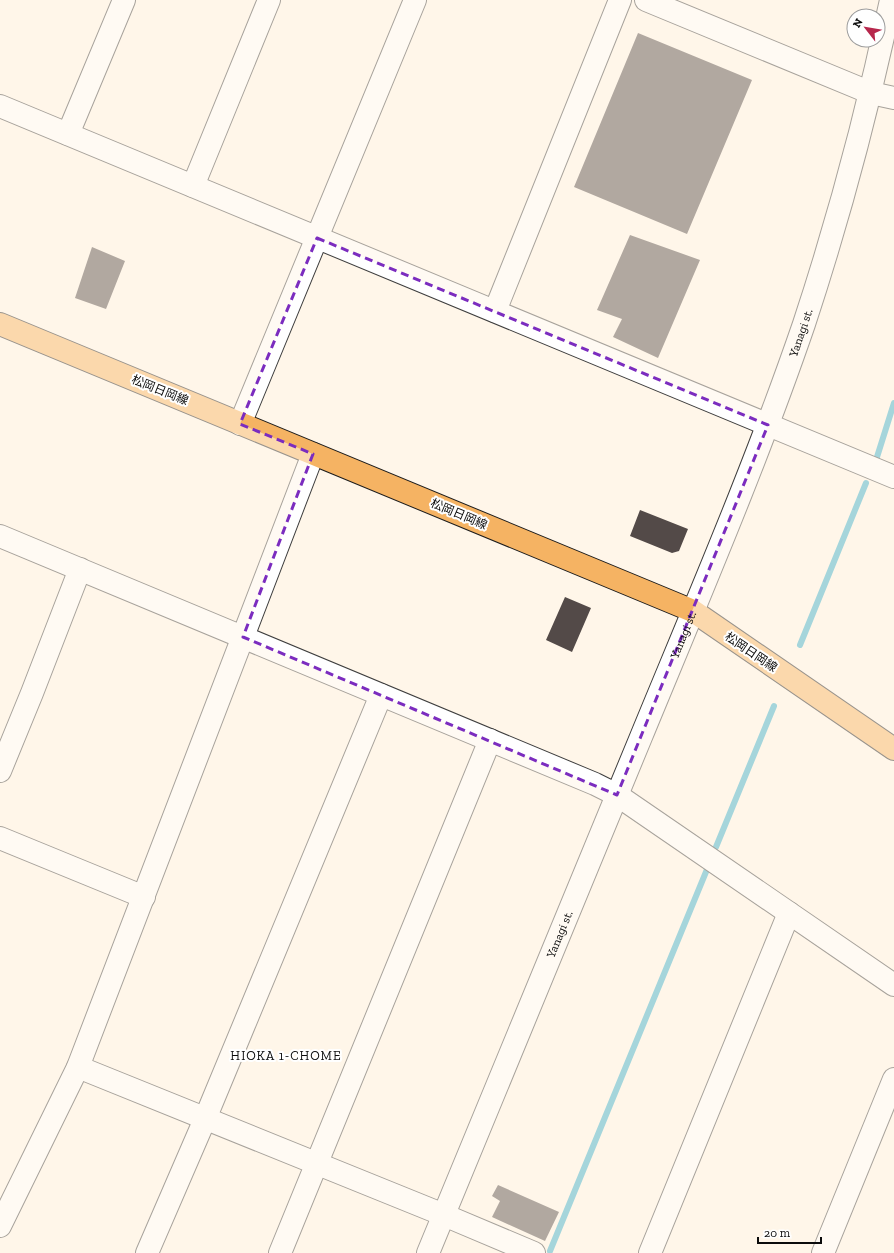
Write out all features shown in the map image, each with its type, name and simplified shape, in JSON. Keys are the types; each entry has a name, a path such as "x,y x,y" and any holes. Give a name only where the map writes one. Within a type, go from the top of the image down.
{"main road":[{"name":"松岡日岡線","path":"0,324 693,611 894,749"}],"street":[{"path":"68,134 124,0"},
{"path":"192,186 269,0"},
{"path":"240,424 415,0"},
{"path":"495,311 620,0"},
{"path":"646,0 871,93 894,98"},
{"name":"Yanagi st.","path":"428,1253 693,611 768,425 804,322 871,93 892,0"},
{"path":"0,106 894,477"},
{"path":"0,1226 78,1068 313,454"},
{"path":"0,536 490,740 617,795 894,985"},
{"path":"0,771 80,569"},
{"path":"147,1253 205,1119 381,695"},
{"path":"280,1253 490,740"},
{"path":"0,838 144,897"},
{"path":"650,1253 789,913"},
{"path":"78,1068 316,1163 534,1253"},
{"path":"823,1253 894,1079"}],"highlighted area":[{"path":"317,238 768,425 617,795 243,637 313,454 240,424"}],"building":[{"path":"638,33 752,80 687,234 574,187"},
{"path":"630,235 700,260 658,358 613,337 622,319 597,310"},
{"path":"92,247 125,261 106,309 75,298"},
{"path":"640,510 688,529 679,551 672,553 630,536"},
{"path":"565,597 591,608 572,652 546,640"},
{"path":"498,1185 559,1212 545,1241 492,1217 500,1201 492,1196"}],"waterway":[{"path":"877,457 894,403"},
{"path":"800,645 866,483"},
{"path":"716,847 774,706"},
{"path":"550,1251 708,867"}],"district":[{"name":"HIOKA 1-CHOME","path":"286,1055"}]}
